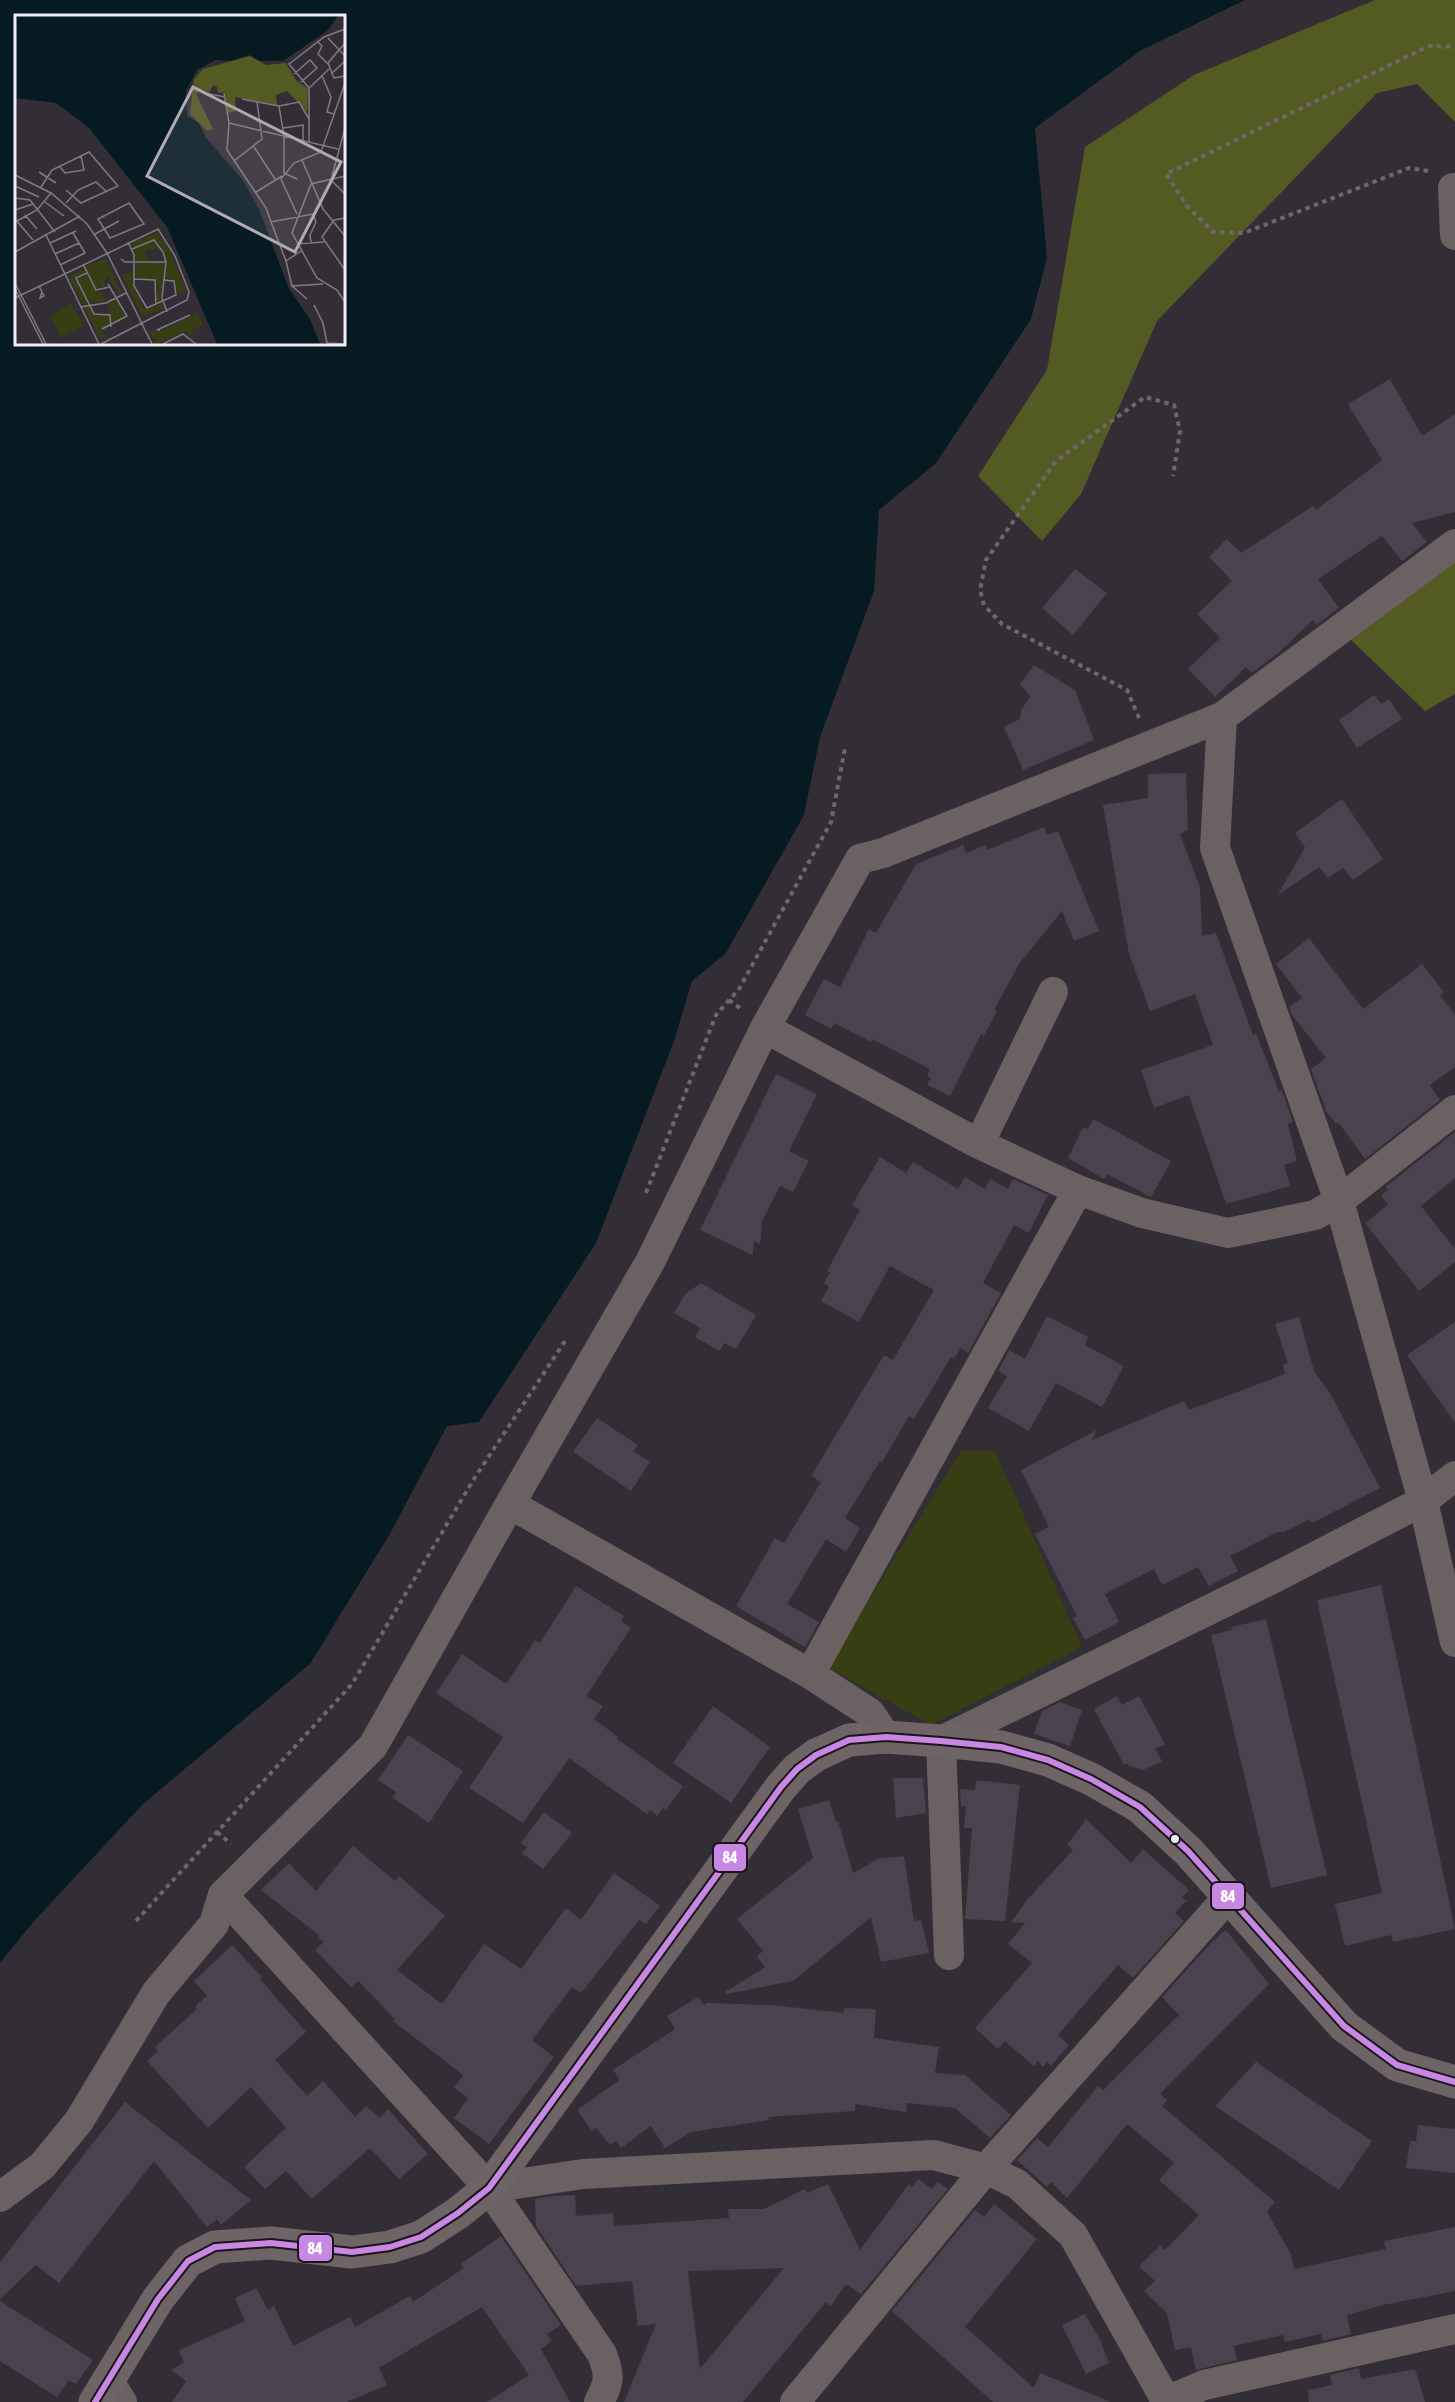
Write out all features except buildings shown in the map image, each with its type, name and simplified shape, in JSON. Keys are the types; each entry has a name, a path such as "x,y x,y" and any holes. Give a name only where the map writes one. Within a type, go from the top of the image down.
{"street":[{"path":"1453,188 1455,235"},
{"path":"0,2197 42,2166 79,2121 156,1993 214,1924 224,1896 373,1746 650,1262 765,1028 860,859 882,853 1149,744 1222,717 1455,544"},
{"path":"1222,717 1215,848 1339,1201 1423,1501 1455,1642"},
{"path":"979,1144 1053,992"},
{"path":"765,1028 979,1144 1078,1191 1142,1213 1228,1233 1315,1215 1339,1201 1455,1110"},
{"path":"810,1674 1078,1191"},
{"path":"941,1741 1261,1584 1423,1501 1455,1476"},
{"path":"510,1504 810,1674 870,1713 886,1737"},
{"path":"108,2395 158,2299 188,2261 215,2247 272,2243 352,2252 390,2247 421,2237 458,2213 489,2188 781,1787 797,1769 816,1755 849,1740 886,1737 1001,1746 1048,1760 1091,1779 1140,1806 1188,1851 1344,2026 1397,2065 1455,2082"},
{"path":"941,1741 949,1955"},
{"path":"224,1896 489,2188 602,2354 609,2373 606,2389 598,2402"},
{"path":"795,2402 986,2169 1229,1896"},
{"path":"489,2188 583,2174 934,2155 986,2169 1017,2184 1073,2235 1166,2402 1204,2385 1455,2329"}],"path":[{"path":"1453,188 1439,174 1409,168 1244,233 1213,232 1187,206 1166,174 1429,46 1455,47"},
{"path":"1149,744 1127,690 1002,624 984,605 980,590 986,560 1056,461 1145,397 1174,405 1179,431 1173,476"},
{"path":"644,1199 716,1015 739,989 831,822 845,748"},
{"path":"136,1921 352,1684 472,1482 570,1333"}],"green space":[{"path":"1375,0 1455,0 1455,122 1417,84 1377,93 1157,321 1081,494 1042,541 978,476 1047,370 1085,147 1194,75"},
{"path":"1455,558 1455,694 1425,711 1347,636"},
{"path":"961,1451 995,1451 1082,1647 931,1725 827,1667"}],"water":[{"path":"0,0 1245,0 1140,51 1035,128 1047,258 1031,319 936,463 879,510 874,591 820,737 804,815 726,953 692,981 674,1041 596,1243 479,1422 447,1426 391,1532 310,1664 144,1803 34,1921 0,1963"}],"transit line":[{"name":"84","path":"95,2402 158,2299 188,2261 215,2247 271,2243 352,2252 390,2247 421,2237 458,2213 489,2188 781,1787 797,1769 816,1755 849,1740 886,1737 1001,1747 1048,1760 1091,1779 1140,1807 1188,1851 1344,2026 1397,2065 1455,2082"}]}
